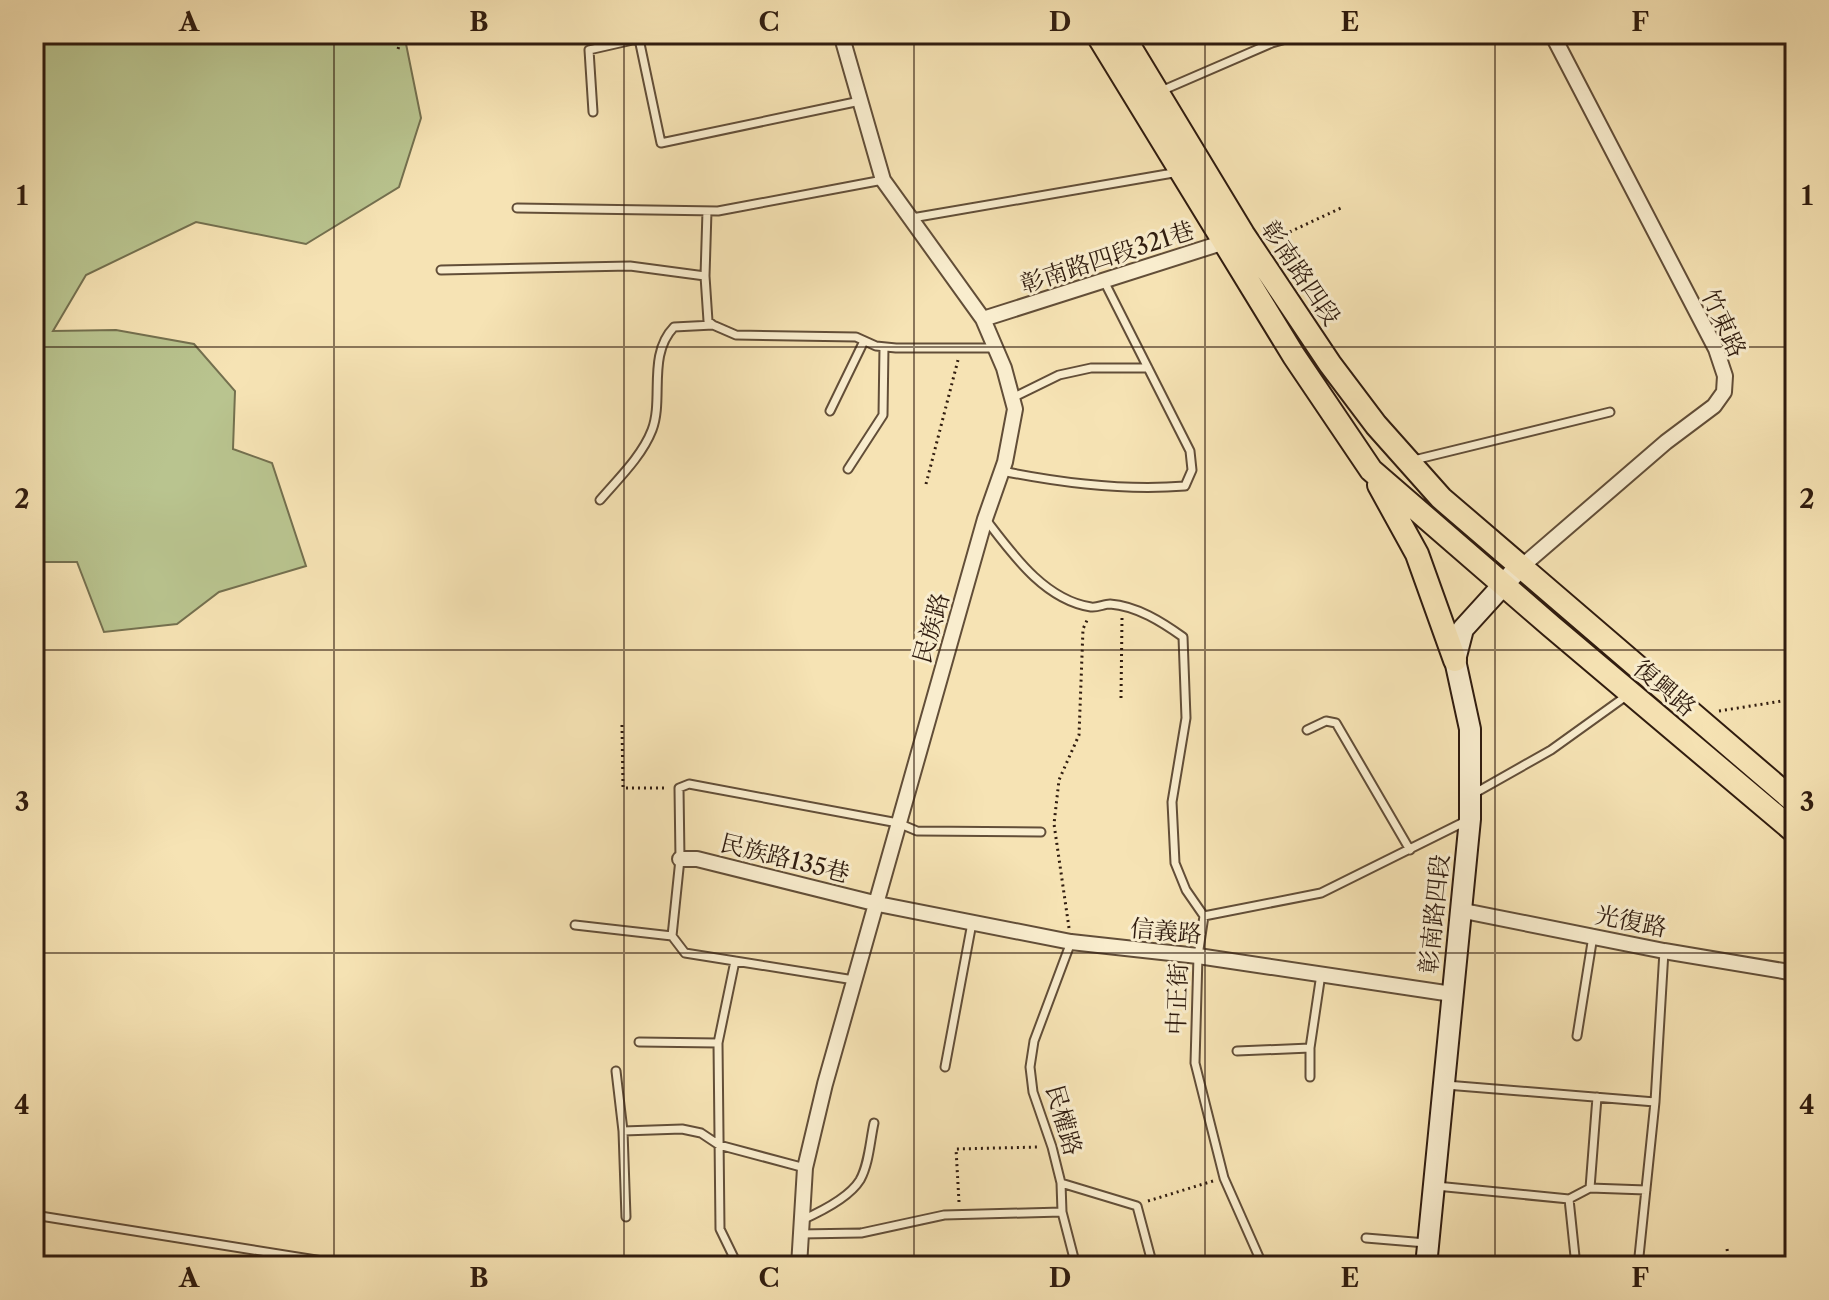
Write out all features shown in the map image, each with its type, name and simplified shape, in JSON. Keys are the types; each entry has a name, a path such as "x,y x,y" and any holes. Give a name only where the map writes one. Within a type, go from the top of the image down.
{"main road":[{"name":"彰南路四段","path":"1097,34 1149,98 1240,242 1294,356 1371,470 1502,584"},
{"name":"彰南路四段","path":"1122,34 1182,172 1240,242 1376,425 1441,498 1520,568"},
{"path":"1371,470 1417,554 1455,660"},
{"name":"復興路","path":"1520,568 1795,802"},
{"name":"復興路","path":"1502,584 1795,832"}],"street":[{"name":"民族路","path":"799,1266 805,1168 825,1084 985,519 1002,471 1015,409 983,319 883,180 841,34"},
{"name":"竹東路","path":"1520,568 1654,452 1714,406 1724,392 1725,376 1716,349 1552,34"},
{"name":"彰南路四段321巷","path":"983,319 1240,242"},
{"path":"1455,660 1463,629 1520,568"},
{"name":"彰南路四段","path":"1426,1266 1470,819 1470,729 1455,660"},
{"name":"民族路135巷","path":"680,859 697,859 878,904"},
{"name":"信義路","path":"878,904 1071,942 1198,956 1452,994"},
{"name":"光復路","path":"1459,910 1664,951 1795,973"}],"lane":[{"path":"593,112 589,50 659,34"},
{"path":"1149,98 1272,43 1303,34"},
{"path":"639,39 661,143 860,101"},
{"path":"910,219 1182,172"},
{"path":"517,208 707,211 883,180"},
{"path":"707,211 705,276 708,321 713,325 736,335 856,337 884,347 995,348"},
{"path":"441,270 630,266 705,276"},
{"path":"1002,471 1054,482 1157,488 1185,486 1192,470 1190,451 1104,281"},
{"path":"600,500 637,455 653,428 658,365 666,335 674,327 713,325"},
{"path":"830,411 864,341"},
{"path":"848,469 883,415 884,347"},
{"path":"1012,398 1059,375 1091,368 1148,368"},
{"path":"1409,461 1610,412"},
{"path":"985,519 1035,577 1062,596 1093,608 1107,604 1159,619 1183,637 1186,718 1172,802 1175,863 1186,890 1204,916 1321,893 1470,819"},
{"path":"1470,797 1551,750 1630,693"},
{"path":"1307,730 1326,721 1336,723 1410,850"},
{"path":"854,980 685,953 672,936 680,859 679,788 689,784 898,823 917,831 1041,832"},
{"name":"中正街","path":"1204,916 1198,956 1195,1063 1224,1178 1263,1266"},
{"path":"945,1067 972,923"},
{"path":"575,925 672,936"},
{"path":"1577,1036 1593,936"},
{"name":"民權路","path":"1071,942 1034,1041 1030,1067 1033,1092 1061,1183 1062,1212 1076,1266"},
{"path":"1638,1266 1655,1102 1664,951"},
{"path":"735,961 718,1043 719,1145 720,1229 738,1266"},
{"path":"1310,1077 1310,1048 1321,974"},
{"path":"639,1042 718,1043"},
{"path":"1237,1051 1310,1048"},
{"path":"616,1071 623,1131 626,1217"},
{"path":"1444,1084 1655,1102"},
{"path":"1590,1188 1597,1097"},
{"path":"800,1227 860,1180 874,1123"},
{"path":"623,1131 682,1129 701,1133 719,1145 805,1168"},
{"path":"1061,1183 1137,1206 1153,1266"},
{"path":"1433,1186 1569,1199 1590,1188 1646,1190"},
{"path":"1569,1199 1576,1266"},
{"path":"800,1227 861,1233 944,1215 1062,1212"},
{"path":"34,1215 354,1266"},
{"path":"1366,1238 1429,1243"}],"path":[{"path":"398,49 403,34"},
{"path":"1240,242 1341,208"},
{"path":"926,484 961,348"},
{"path":"1121,698 1122,607"},
{"path":"1071,942 1054,824 1059,780 1079,735 1083,629 1093,608"},
{"path":"1696,716 1795,699"},
{"path":"622,725 623,788 679,788"},
{"path":"960,1214 956,1149 1052,1147"},
{"path":"1137,1206 1224,1178"},
{"path":"1727,1249 1730,1266"}],"green space":[{"path":"34,34 404,34 421,118 399,187 306,244 196,222 86,275 53,331 116,330 194,344 235,391 233,449 272,463 306,566 219,592 177,624 104,632 77,562 34,562"}]}
